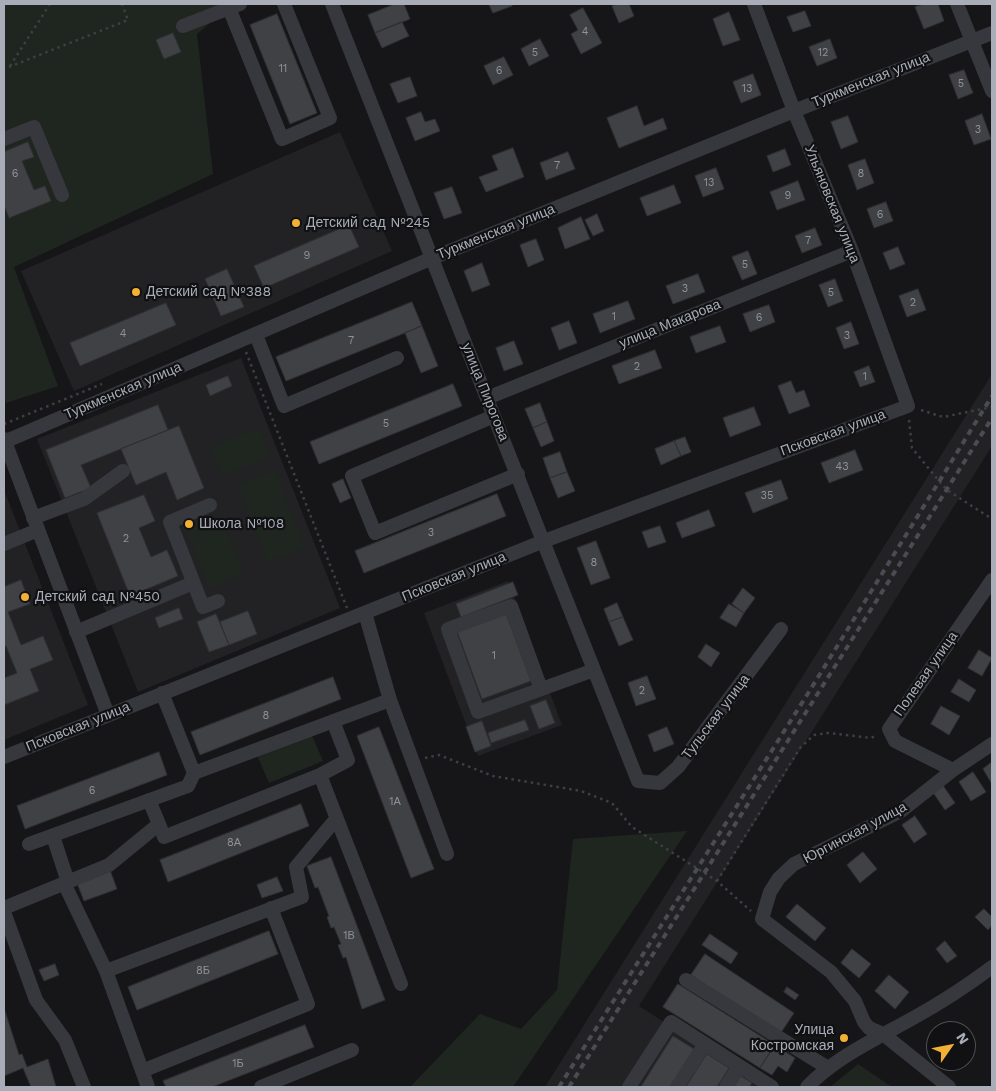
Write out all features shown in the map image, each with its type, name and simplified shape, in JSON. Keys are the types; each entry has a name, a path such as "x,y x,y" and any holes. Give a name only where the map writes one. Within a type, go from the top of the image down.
{"street":[{"path":"183,26 235,6 282,139 330,118 284,4"},
{"name":"улица Пирогова","path":"332,4 430,259 518,474 638,781"},
{"name":"Ульяновская улица","path":"754,4 794,111 852,251 908,406"},
{"path":"957,4 992,91"},
{"name":"Туркменская улица","path":"4,441 256,335 430,259 794,111 992,33"},
{"path":"4,139 34,127 62,195"},
{"name":"улица Макарова","path":"487,398 852,251"},
{"path":"256,335 284,406 397,358"},
{"name":"Псковская улица","path":"4,757 544,541 908,406"},
{"path":"494,416 352,476 375,533 518,474"},
{"path":"4,441 108,715"},
{"path":"4,544 35,524 84,499 123,472"},
{"path":"210,505 170,522 203,607 218,601"},
{"name":"Полевая улица","path":"953,770 895,741 889,728 992,580"},
{"path":"76,632 194,583"},
{"path":"541,689 511,606 448,629 478,712 594,670"},
{"path":"365,613 390,700 447,854"},
{"name":"Тульская улица","path":"638,781 660,783 678,767 781,629"},
{"path":"162,693 194,773"},
{"path":"29,844 188,786 194,773 390,700"},
{"path":"149,800 164,837 320,775 348,760 333,721"},
{"name":"Юргинская улица","path":"762,920 770,892 779,878 794,864 901,811 953,770 992,744"},
{"path":"320,775 400,984"},
{"path":"106,971 302,897 296,867 336,819"},
{"path":"4,908 109,865 159,824"},
{"path":"53,836 66,883 106,971 148,1087"},
{"path":"142,1071 308,1004 271,908"},
{"path":"4,912 36,1000 65,1040 84,1087"},
{"path":"762,920 831,972 855,1001 864,1022 869,1028 882,1034 949,1087"},
{"path":"807,1087 828,1068 882,1034 956,993 992,967"},
{"path":"686,980 828,1068"},
{"path":"629,1087 670,1022 772,1087"},
{"path":"677,1087 705,1044"},
{"path":"261,1087 352,1050"},
{"path":"726,1087 740,1066"}],"path":[{"path":"50,4 9,67 128,20 122,4"},
{"path":"242,340 351,618"},
{"path":"992,407 943,417 908,406 912,448 947,490 992,519"},
{"path":"717,881 800,748 814,735 828,733 871,738 889,728"},
{"path":"412,761 439,755 493,776 581,791 612,803 632,826 717,881 762,920"}],"shaded area":[{"path":"4,4 233,4 197,34 213,174 14,267 58,386 6,403 4,396"},
{"path":"340,132 392,251 74,391 21,271"},
{"name":"Школа №108","path":"241,358 340,608 138,692 37,439"},
{"path":"992,374 992,446 639,1006 765,1087 545,1087"},
{"path":"259,427 271,456 222,476 210,447"},
{"path":"275,471 304,547 267,561 238,485"},
{"name":"Детский сад №450","path":"4,490 88,705 4,740"},
{"path":"220,514 244,573 209,588 185,528"},
{"path":"508,581 562,725 478,756 424,613"},
{"path":"310,731 323,761 269,783 256,753"},
{"path":"687,831 513,1087 410,1087 480,1014 521,1029 557,990 573,839"},
{"path":"858,1064 892,1087 830,1087"}],"building":[{"path":"395,4 404,4 410,19 375,33 368,15"},
{"path":"489,4 512,4 512,6 493,13"},
{"path":"629,4 634,16 619,23 612,6"},
{"path":"924,4 938,4 944,21 924,29 915,7"},
{"path":"583,8 602,43 581,54 571,34 578,30 570,15"},
{"path":"805,11 811,26 793,32 787,17"},
{"path":"729,12 740,40 723,46 713,19"},
{"path":"277,14 317,113 290,124 250,25"},
{"path":"402,22 409,36 382,48 375,33"},
{"path":"173,33 181,52 164,59 156,40"},
{"path":"540,39 549,56 529,66 521,49"},
{"path":"830,39 837,58 817,66 809,47"},
{"path":"504,57 513,75 493,85 484,66"},
{"path":"964,70 973,93 958,99 949,75"},
{"path":"753,74 761,95 741,103 733,82"},
{"path":"410,77 417,96 398,103 390,84"},
{"path":"637,106 644,126 663,118 667,129 619,148 607,118"},
{"path":"421,112 425,122 435,119 440,131 415,141 406,118"},
{"path":"982,114 991,139 974,145 965,121"},
{"path":"848,116 858,142 841,149 831,122"},
{"path":"28,142 34,157 22,161 34,190 45,186 51,201 9,218 4,205 4,152"},
{"path":"513,148 524,177 486,192 479,177 498,170 492,156"},
{"path":"785,149 791,165 773,172 767,156"},
{"path":"568,152 575,169 546,180 540,163"},
{"path":"865,159 874,183 857,190 848,165"},
{"path":"716,168 724,189 703,197 695,176"},
{"path":"798,181 805,200 777,210 770,192"},
{"path":"674,185 681,203 647,216 640,198"},
{"path":"452,187 462,213 444,219 434,193"},
{"path":"886,202 893,221 874,228 867,209"},
{"path":"597,214 604,231 593,236 585,220"},
{"path":"581,217 590,239 565,249 558,228"},
{"path":"349,225 359,247 264,288 254,266"},
{"path":"815,228 822,245 802,253 795,236"},
{"path":"536,239 544,260 528,267 520,245"},
{"path":"898,247 905,264 890,270 883,253"},
{"path":"748,251 757,274 742,280 732,257"},
{"path":"482,263 490,285 472,292 464,271"},
{"path":"227,269 244,307 221,316 205,279"},
{"path":"698,274 705,292 673,304 666,286"},
{"path":"835,279 843,301 828,307 819,285"},
{"path":"918,289 926,310 907,317 899,296"},
{"path":"628,301 635,319 600,333 593,314"},
{"path":"412,302 422,326 286,381 276,357"},
{"path":"166,303 176,325 80,366 70,343"},
{"path":"769,305 775,322 750,332 743,314"},
{"path":"569,321 577,343 559,350 551,328"},
{"path":"851,322 859,344 844,349 836,328"},
{"path":"422,326 438,366 421,373 405,333"},
{"path":"720,326 726,342 696,353 690,337"},
{"path":"514,341 523,364 504,371 496,348"},
{"path":"655,350 662,368 619,384 612,366"},
{"path":"869,366 875,382 860,387 854,372"},
{"path":"228,376 232,386 210,396 206,385"},
{"path":"791,381 796,393 804,390 810,406 789,414 778,386"},
{"path":"453,384 462,406 319,464 310,442"},
{"path":"540,403 547,422 533,428 525,409"},
{"path":"158,405 168,430 81,465 91,488 65,498 46,450"},
{"path":"754,407 761,425 730,437 723,418"},
{"path":"547,422 554,441 541,447 533,428"},
{"path":"179,426 204,488 177,500 166,472 136,485 121,449"},
{"path":"685,437 691,452 681,456 674,441"},
{"path":"674,441 681,456 661,465 655,449"},
{"path":"855,450 863,470 829,483 821,463"},
{"path":"560,452 567,472 550,478 543,458"},
{"path":"567,472 575,491 558,498 550,478"},
{"path":"343,479 351,498 340,503 332,484"},
{"path":"781,480 788,499 753,513 745,493"},
{"path":"497,494 506,516 364,573 355,551"},
{"path":"144,495 155,521 139,528 151,557 167,550 178,576 130,596 97,513"},
{"path":"709,510 715,526 682,538 676,523"},
{"path":"660,526 666,542 648,548 642,532"},
{"path":"596,541 610,578 591,585 577,548"},
{"path":"21,580 30,604 8,612 21,645 43,636 53,660 30,669 39,691 4,705 4,678 17,673 6,646 4,647 4,587"},
{"path":"513,582 518,595 461,617 456,604"},
{"path":"743,588 755,598 744,613 732,604"},
{"path":"617,603 623,617 609,622 604,609"},
{"path":"729,604 744,613 736,627 720,618"},
{"path":"179,608 183,619 159,628 155,618"},
{"path":"248,611 257,634 229,645 220,622"},
{"path":"506,613 531,681 482,699 457,631"},
{"path":"216,614 229,645 209,652 197,622"},
{"path":"623,617 633,640 619,646 609,622"},
{"path":"706,644 720,653 711,667 698,657"},
{"path":"979,650 992,658 982,676 968,668"},
{"path":"647,676 656,699 636,706 628,683"},
{"path":"333,677 341,699 200,755 191,732"},
{"path":"959,679 976,690 969,702 951,692"},
{"path":"546,700 555,723 539,729 530,706"},
{"path":"941,706 960,716 949,735 931,724"},
{"path":"525,720 529,730 491,743 488,733"},
{"path":"482,721 491,746 475,752 466,727"},
{"path":"379,727 434,869 411,878 357,736"},
{"path":"667,727 674,744 654,752 648,735"},
{"path":"159,752 167,775 25,829 17,806"},
{"path":"992,762 992,784 983,769"},
{"path":"973,772 986,792 971,801 959,782"},
{"path":"942,784 955,803 945,810 932,791"},
{"path":"301,804 309,826 168,882 160,860"},
{"path":"915,816 927,834 914,843 902,825"},
{"path":"863,852 877,869 860,883 847,865"},
{"path":"331,857 385,1000 362,1009 346,957 343,958 338,945 341,944 334,927 331,928 327,917 329,916 318,887 315,888 307,866"},
{"path":"110,870 117,889 84,901 77,883"},
{"path":"277,877 283,891 262,898 257,885"},
{"path":"797,904 826,928 815,941 786,917"},
{"path":"984,909 992,917 992,925 988,930 975,917"},
{"path":"269,931 278,954 137,1010 128,987"},
{"path":"710,934 738,953 731,964 702,945"},
{"path":"945,941 957,956 947,963 936,949"},
{"path":"852,949 871,964 859,978 841,963"},
{"path":"705,954 794,1013 780,1034 691,975"},
{"path":"55,964 59,975 44,981 39,970"},
{"path":"889,975 909,992 895,1009 875,991"},
{"path":"678,984 775,1045 760,1068 663,1007"},
{"path":"787,987 799,995 795,1000 784,992"},
{"path":"5,1011 19,1055 22,1054 27,1067 48,1059 56,1087 31,1087 23,1068 4,1076"},
{"path":"305,1025 314,1047 212,1087 166,1087 163,1081"},
{"path":"673,1036 694,1049 670,1087 641,1087"},
{"path":"775,1045 795,1058 787,1072 778,1066 772,1075 760,1068"},
{"path":"707,1054 729,1068 717,1087 686,1087"},
{"path":"741,1076 752,1083 749,1087 734,1087"}],"railway":[{"path":"559,1087 807,695 992,396"},
{"path":"569,1087 992,418"}],"place":[{"name":"Детский сад №245","path":"296,223"},
{"name":"Детский сад №388","path":"136,292"},
{"name":"Школа №108","path":"189,524"},
{"name":"Детский сад №450","path":"25,597"},
{"name":"Улица Костромская","path":"844,1038"}]}
